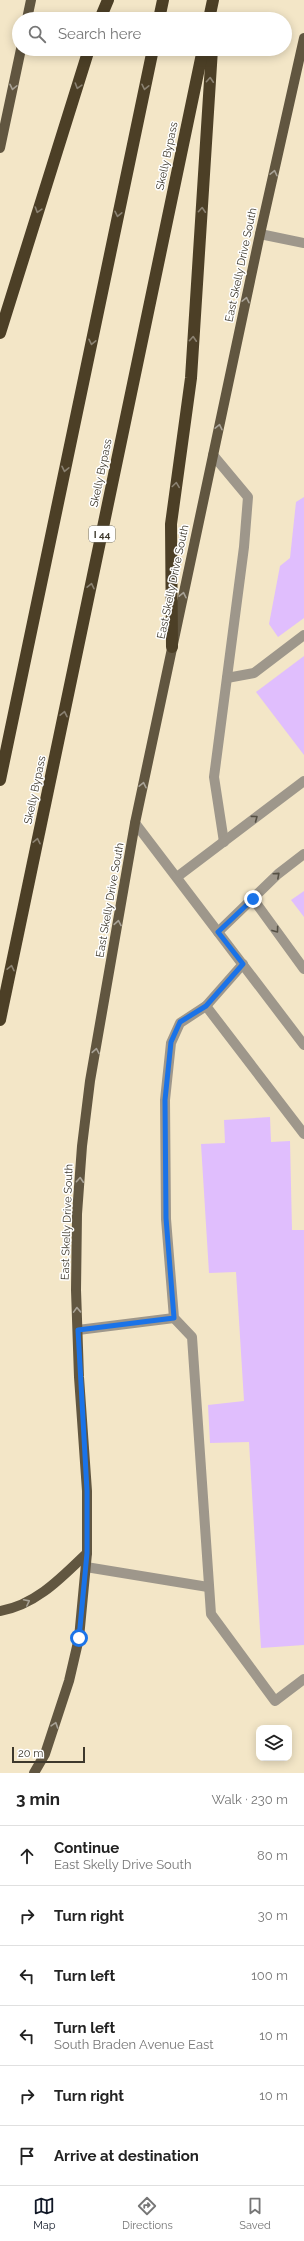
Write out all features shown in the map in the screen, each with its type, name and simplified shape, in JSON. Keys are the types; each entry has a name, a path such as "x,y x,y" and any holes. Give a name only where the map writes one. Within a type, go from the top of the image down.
{"highway":[{"path":"103,12 108,0"},
{"path":"160,12 163,0"},
{"path":"211,12 214,0"},
{"path":"214,0 214,12"},
{"path":"0,332 87,56"},
{"path":"0,780 152,56"},
{"name":"Skelly Bypass","path":"0,1020 202,56"},
{"path":"172,647 171,524 191,378 212,56"}],"main road":[{"path":"28,12 31,0"},
{"name":"East Skelly Drive South","path":"34,1773 45,1754 68,1681 79,1638 86,1567 87,1491 78,1330 77,1214 82,1146 90,1081 135,823 260,234 304,38"},
{"path":"0,148 20,56"},
{"path":"0,1611 14,1609 51,1587 87,1553"}],"street":[{"path":"260,234 304,243"},
{"path":"213,455 248,497 244,547 214,777 224,842"},
{"path":"227,678 254,673 304,635"},
{"path":"177,877 304,781"},
{"path":"135,823 304,1045"},
{"path":"218,932 278,874 304,854"},
{"path":"253,899 304,969"},
{"path":"243,964 206,1006 180,1022 171,1042 165,1100 166,1218 174,1318 192,1337 211,1614 275,1701 304,1679"},
{"path":"206,1006 304,1134"},
{"path":"78,1330 174,1318"},
{"path":"86,1567 208,1587"}],"building":[{"path":"304,497 304,618 278,637 269,624 280,566 290,558 296,502"},
{"path":"304,656 304,755 256,692"},
{"path":"304,891 304,917 291,900"},
{"path":"270,1117 271,1142 290,1141 292,1230 304,1230 304,1645 261,1648 249,1442 210,1443 208,1405 244,1401 236,1272 209,1273 201,1144 225,1143 224,1120"}],"route":[{"path":"79,1638 87,1553 87,1491 78,1330 174,1318 166,1218 165,1100 171,1042 180,1022 206,1006 243,964 218,932 253,899"}]}
